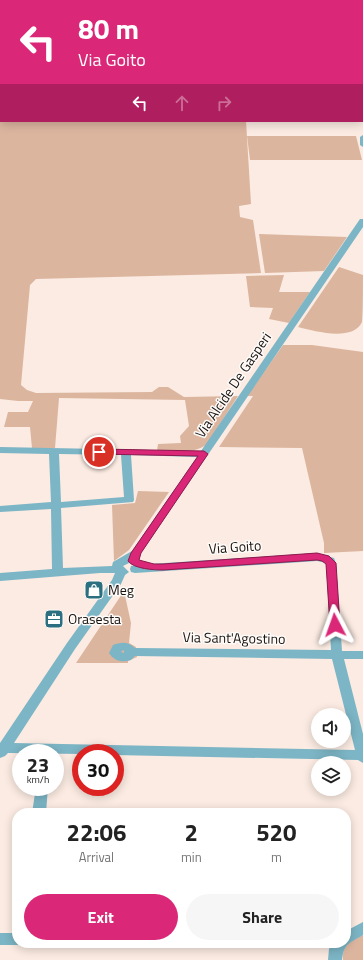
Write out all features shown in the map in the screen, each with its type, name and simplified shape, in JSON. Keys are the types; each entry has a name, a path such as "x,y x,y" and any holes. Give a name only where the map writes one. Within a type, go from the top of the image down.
{"street":[{"path":"363,137 363,145"},
{"name":"Via Alcide De Gasperi","path":"1,751 71,646 127,567 363,221"},
{"path":"0,450 204,454"},
{"path":"54,451 58,572"},
{"path":"0,509 130,500 126,452"},
{"name":"Via Goito","path":"0,577 127,567 154,567 317,556 325,558 331,563 337,655"},
{"name":"Via Sant'Agostino","path":"131,652 363,655"},
{"path":"64,751 362,756 337,655"},
{"path":"1,751 12,751"},
{"path":"40,808 41,796"},
{"path":"351,935 363,928"},
{"path":"0,939 12,939"},
{"path":"335,960 336,948"}],"shaded area":[{"path":"0,122 246,122 251,204 239,206 240,217 253,220 261,273 36,279 30,285 21,385 27,390 36,393 152,392 159,387 168,387 184,397 238,396 207,444 196,450 183,452 157,451 158,444 181,443 180,436 189,426 185,400 59,398 55,448 32,448 30,427 4,427 8,412 28,412 33,401 0,399"},
{"path":"247,136 356,136 362,160 250,160"},
{"path":"259,234 347,237 324,271 265,273"},
{"path":"339,267 363,275 362,322 357,328 350,332 333,334 298,327"},
{"path":"284,275 279,292 310,292 289,323 269,319 273,308 250,307 246,276"},
{"path":"283,345 312,345 363,352 363,551 324,553 324,543 302,448 219,447 253,396 247,396"},
{"path":"138,491 169,492 129,550 114,561 112,505 135,503"},
{"path":"124,591 131,623 129,643 136,647 137,657 128,661 128,663 76,663"},
{"path":"363,935 363,960 343,960 344,951 346,948 351,948 351,942"}],"place":[{"name":"Meg","path":"94,590"},
{"name":"Orasesta","path":"54,619"}],"route":[{"path":"99,452 204,454 136,553 134,562 154,567 163,567 317,556 325,558 331,563 335,625"}]}
